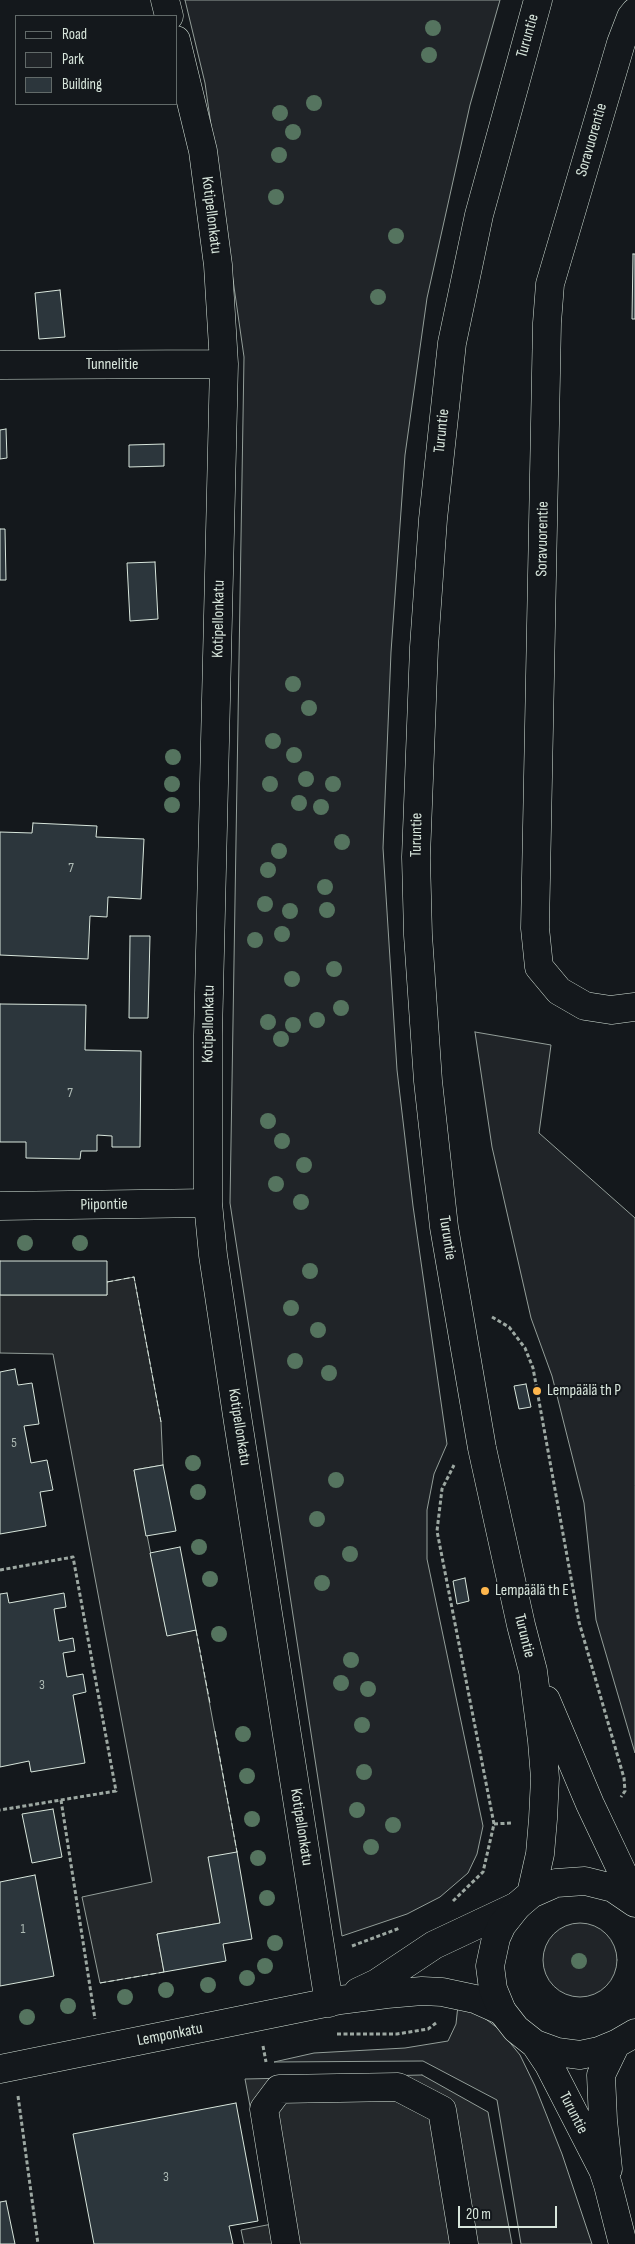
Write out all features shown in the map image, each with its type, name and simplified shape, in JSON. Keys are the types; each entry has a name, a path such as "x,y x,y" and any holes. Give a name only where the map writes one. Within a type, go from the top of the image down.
{"street":[{"path":"164,0 169,15"},
{"name":"Turuntie","path":"502,2011 493,1989 490,1966 496,1938 524,1900 540,1854 543,1819 544,1760 533,1672 482,1448 444,1227 428,1082 418,935 416,857 424,637 433,519 452,343 479,215 538,0"},
{"name":"Soravuorentie","path":"635,12 631,17 621,43 550,284 547,333 536,928 539,967 559,991 585,1006 611,1010 635,1006"},
{"name":"Kotipellonkatu","path":"178,48 203,151 218,265 224,364 208,1035 208,1203 213,1254 235,1402 321,1957 334,2001"},
{"name":"Tunnelitie","path":"0,365 224,364"},
{"name":"Piipontie","path":"0,1206 208,1203"},
{"name":"Turuntie","path":"533,1672 592,1809 635,1899"},
{"name":"Lemponkatu","path":"334,2001 377,1983 434,1945 556,1883 585,1881 613,1888 635,1903"},
{"name":"Lemponkatu","path":"0,2069 334,2001 422,1991 442,1992 475,1999 502,2011"},
{"path":"502,2011 516,2029 535,2044 557,2052 580,2055 599,2051 625,2038"},
{"name":"Turuntie","path":"623,2244 608,2185 601,2075 625,2038"},
{"name":"Turuntie","path":"535,2044 549,2065 608,2185"},
{"path":"286,2244 264,2109 279,2089 398,2087 442,2110 464,2244"}],"path":[{"path":"456,1296 509,1327 525,1348 533,1368 579,1622 624,1778 625,1792 621,1797 592,1809"},
{"path":"447,1906 483,1872 494,1824 437,1531 442,1489 457,1458"},
{"path":"0,1570 73,1557 116,1791 0,1810"},
{"path":"61,1800 96,2022"},
{"path":"494,1824 543,1819"},
{"path":"321,1957 403,1927"},
{"path":"18,2092 38,2244"}],"green space":[{"path":"185,0 500,0 470,105 427,298 405,455 391,652 383,848 397,1070 413,1206 447,1444 434,1474 427,1510 427,1559 483,1826 477,1854 468,1873 440,1897 407,1914 342,1936 230,1203 244,357 205,83"},
{"path":"475,1032 551,1045 539,1133 635,1218 635,1753 596,1620 584,1503 552,1376 531,1318 492,1147"},
{"path":"580,1923 594,1926 606,1934 614,1946 617,1960 614,1974 606,1986 594,1994 580,1997 566,1994 554,1986 546,1974 543,1960 546,1946 554,1934 566,1926"},
{"path":"458,2005 483,2017 499,2029 520,2055 535,2086 562,2154 592,2244 521,2244 497,2100 423,2061 274,2062 314,2053 405,2048 448,2041 456,2024"}],"shaded area":[{"path":"134,1277 161,1422 163,1465 134,1470 167,1635 196,1630 237,1852 220,1923 157,1934 164,1972 100,1983 82,1897 152,1882 53,1354 0,1353 0,1295 107,1295 107,1282"},
{"path":"422,2075 488,2112 512,2244 244,2244 241,2230 272,2224 245,2079"}],"building":[{"path":"633,254 635,254 635,319 632,319"},
{"path":"60,290 65,337 39,339 35,293"},
{"path":"6,429 7,458 0,459 0,430"},
{"path":"164,444 164,466 129,467 129,445"},
{"path":"0,529 5,529 6,580 0,580"},
{"path":"155,562 158,619 130,621 127,563"},
{"path":"33,823 97,826 96,837 144,839 141,899 108,897 107,917 90,916 88,959 0,955 0,832 32,833"},
{"path":"130,936 150,936 148,1018 129,1018"},
{"path":"0,1004 86,1005 85,1050 141,1051 140,1147 112,1147 112,1136 97,1135 97,1151 81,1151 80,1159 26,1158 26,1142 0,1142"},
{"path":"0,1261 107,1261 107,1295 0,1295"},
{"path":"15,1369 18,1385 32,1383 39,1424 24,1426 31,1463 47,1460 53,1490 40,1492 46,1526 0,1534 0,1372"},
{"path":"526,1384 531,1407 519,1409 514,1386"},
{"path":"163,1465 176,1531 146,1536 134,1470"},
{"path":"180,1547 196,1630 167,1636 150,1553"},
{"path":"465,1578 469,1601 457,1604 453,1581"},
{"path":"7,1593 9,1603 64,1593 66,1607 54,1609 59,1641 73,1638 75,1651 63,1653 67,1677 83,1674 86,1692 73,1695 85,1763 31,1772 29,1761 0,1767 0,1594"},
{"path":"53,1809 62,1857 32,1863 22,1814"},
{"path":"237,1852 252,1939 223,1944 226,1961 164,1972 157,1934 220,1923 208,1857"},
{"path":"35,1875 54,1976 0,1986 0,1882"},
{"path":"236,2103 258,2221 229,2226 233,2244 94,2244 73,2134"},
{"path":"6,2201 15,2244 0,2244 0,2202"}],"fence":[{"path":"107,1282 134,1277 161,1422"},
{"path":"196,1630 210,1703"},
{"path":"215,1731 237,1852"},
{"path":"100,1983 164,1972"}],"place":[{"name":"Lempäälä th P","path":"537,1391"},
{"name":"Lempäälä th E","path":"485,1591"}]}
